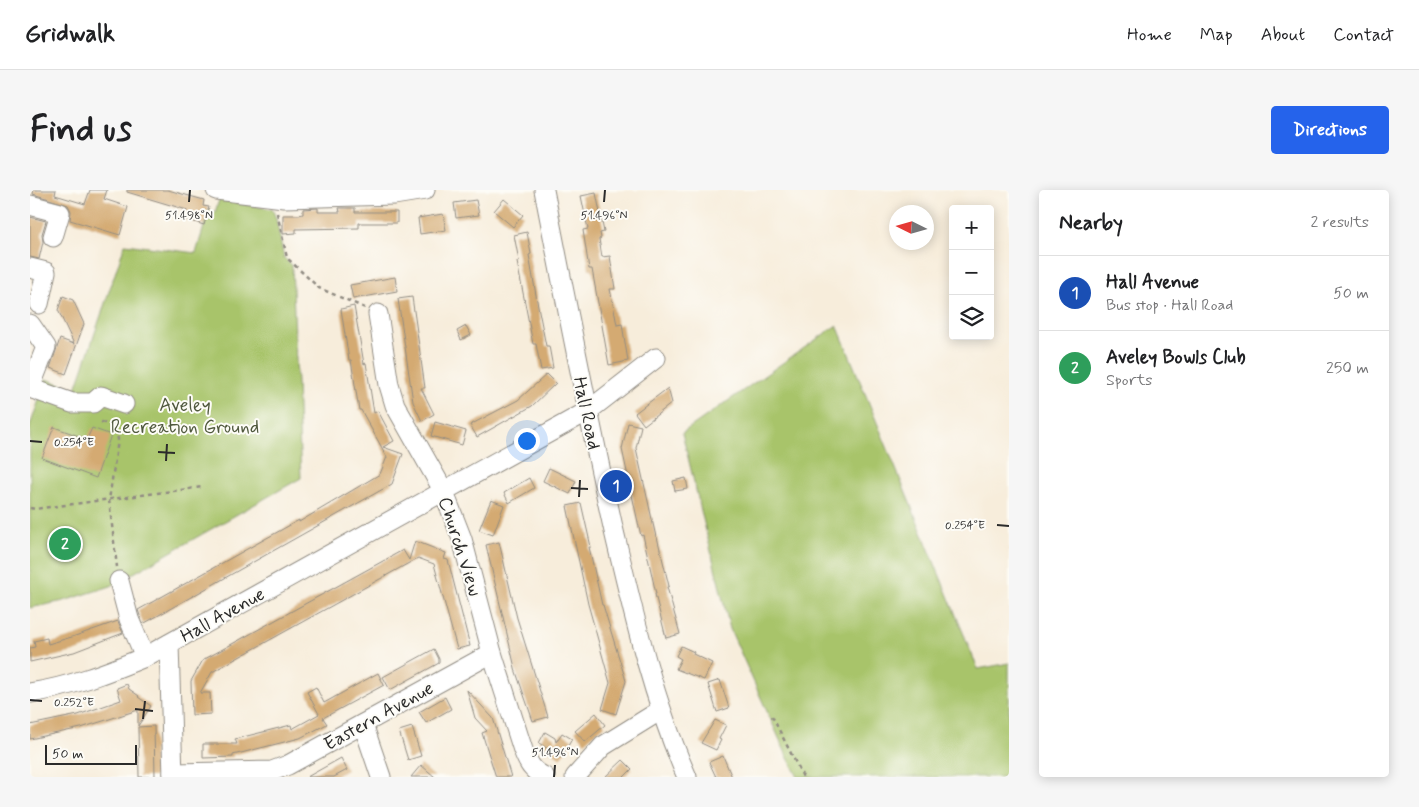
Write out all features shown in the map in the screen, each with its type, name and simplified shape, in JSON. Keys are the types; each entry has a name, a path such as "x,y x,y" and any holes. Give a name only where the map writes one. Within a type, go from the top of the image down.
{"street":[{"path":"216,190 279,195 394,195 425,190"},
{"name":"Hall Road","path":"544,190 588,411 636,628 661,710 687,777"},
{"path":"30,205 60,213 53,236"},
{"path":"30,268 46,272 39,304"},
{"name":"Church View","path":"378,314 395,404 443,490 462,538 492,653 528,763 537,773 545,777"},
{"path":"30,324 46,347 30,388 72,403 93,403 101,396 124,404"},
{"name":"Hall Avenue","path":"30,694 99,676 145,657 588,411 656,358"},
{"path":"119,580 129,619 145,657"},
{"path":"169,644 173,775"},
{"name":"Eastern Avenue","path":"173,775 272,771 288,765 492,653"},
{"path":"584,774 603,746 661,710"},
{"path":"363,724 381,777"}],"path":[{"path":"279,195 279,217 287,258 319,288 378,314"},
{"path":"101,422 114,428 117,432 118,440 109,500 119,580"},
{"path":"30,508 109,500 203,487"},
{"path":"772,716 803,777"}],"green space":[{"name":"Aveley Recreation Ground","path":"219,200 272,209 276,218 284,258 292,265 301,478 111,586 64,601 30,608 30,426 46,379 76,389 125,244 196,253 209,210 215,212"},
{"path":"837,325 978,669 1009,663 1009,777 798,777 730,629 682,433"}],"building":[{"path":"34,190 56,190 55,195 85,204 90,190 107,190 104,199 128,207 120,235 70,220 71,211 68,205 33,194"},
{"path":"127,190 168,190 204,200 203,206 209,207 204,225 184,219 187,210 127,192"},
{"path":"596,193 604,232 600,233 601,238 599,239 602,257 610,256 615,289 610,289 617,325 622,324 628,361 609,365 583,230 588,229 581,196"},
{"path":"504,199 523,215 513,227 494,211"},
{"path":"476,200 479,215 456,218 454,203"},
{"path":"318,208 318,212 340,212 339,208 355,208 355,212 397,212 397,223 359,223 359,228 296,229 296,233 283,234 283,215 299,215 303,214 303,209"},
{"path":"443,214 446,230 420,234 418,218"},
{"path":"30,217 46,221 42,234 43,242 39,259 30,257"},
{"path":"527,232 537,301 546,346 549,346 553,368 541,370 536,344 533,344 517,262 519,261 514,235"},
{"path":"395,277 397,291 353,299 350,285"},
{"path":"63,296 73,300 84,324 66,374 50,368 60,339 74,344 58,310"},
{"path":"412,297 425,388 421,388 434,414 422,421 413,402 398,299"},
{"path":"354,306 374,413 378,411 394,441 383,447 403,454 392,484 143,624 138,610 299,520 299,522 380,474 387,457 361,410 359,410 343,322 341,309"},
{"path":"466,326 471,335 461,340 457,331"},
{"path":"547,374 556,383 532,406 477,437 470,425 518,400"},
{"path":"668,388 672,403 644,425 635,413"},
{"path":"435,422 466,431 462,445 431,436"},
{"path":"628,423 641,426 636,448 669,586 667,587 680,634 666,638 622,449"},
{"path":"54,427 87,439 92,428 111,435 96,478 42,458"},
{"path":"549,468 576,481 570,494 543,481"},
{"path":"529,478 534,488 509,503 504,493"},
{"path":"686,478 688,489 675,491 673,481"},
{"path":"491,500 504,505 493,535 479,530"},
{"path":"581,503 602,605 626,681 616,714 602,709 610,683 588,604 567,506"},
{"path":"415,541 446,553 444,559 448,560 470,646 457,649 434,564 418,558 212,672 200,693 210,693 211,714 192,715 191,681 203,660 403,550 409,560"},
{"path":"499,542 517,618 548,717 533,721 516,672 486,545"},
{"path":"118,621 123,633 74,652 30,662 30,648 35,647 34,641 47,638 48,644"},
{"path":"681,646 712,663 704,680 676,669 681,659 676,656"},
{"path":"434,649 439,663 390,690 383,677"},
{"path":"378,673 384,685 323,718 327,724 300,738 233,755 233,757 203,758 203,744 237,744 235,739 291,725 292,729 319,714 307,692 316,687 324,703"},
{"path":"720,680 729,708 717,712 708,684"},
{"path":"127,684 129,689 151,706 138,726 138,710 81,728 30,739 30,725 78,715 121,700 117,688"},
{"path":"467,690 493,718 511,777 496,777 482,733 487,731 475,718"},
{"path":"445,697 451,709 426,723 419,712"},
{"path":"596,713 605,725 585,742 575,731"},
{"path":"715,720 726,725 716,750 701,743"},
{"path":"154,726 155,777 139,777 138,727"},
{"path":"412,727 421,756 408,760 399,731"},
{"path":"545,732 555,738 556,742 562,733 572,739 561,758 539,743"},
{"path":"723,756 732,777 716,777 709,762"},
{"path":"341,758 347,770 334,777 307,777"},
{"path":"623,760 632,769 624,777 605,777"},
{"path":"421,765 435,777 411,777"}],"place":[{"name":"Hall Avenue","path":"616,486"},
{"name":"Aveley Bowls Club","path":"65,544"}]}
